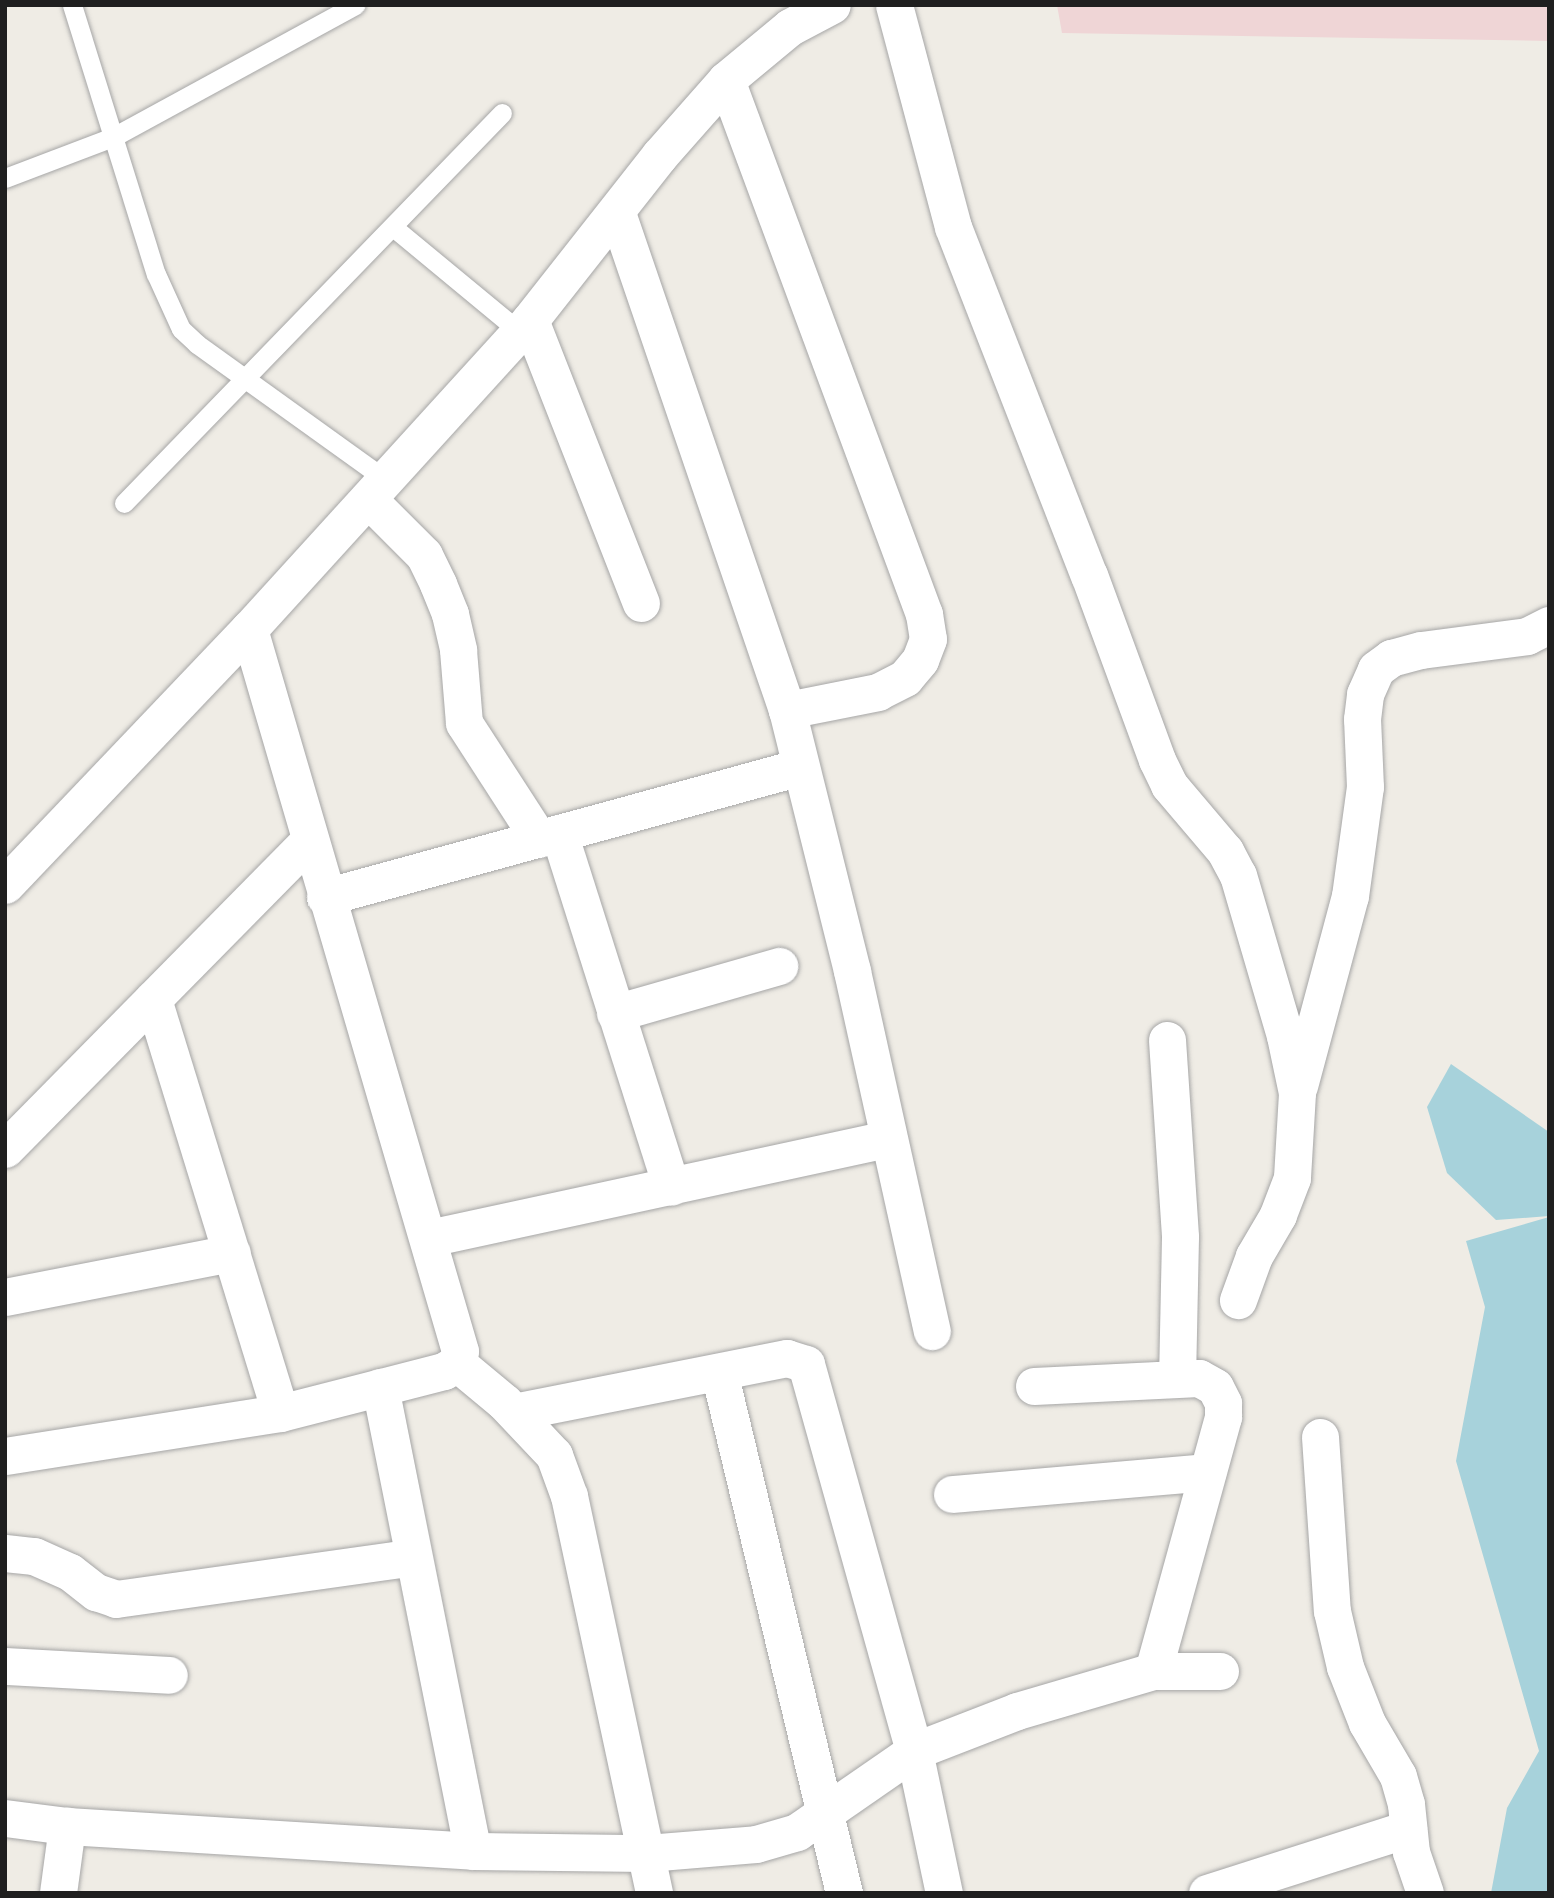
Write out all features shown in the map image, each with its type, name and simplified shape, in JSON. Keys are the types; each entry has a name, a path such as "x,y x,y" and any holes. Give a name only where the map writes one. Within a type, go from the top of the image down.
{"street":[{"path":"5,885 249,629 525,326 617,214 660,156 726,80 790,27 832,5"},
{"path":"894,5 953,227 1084,562 1157,760 1169,785 1225,851 1237,875 1285,1036 1297,1093"},
{"path":"726,80 924,614 928,639 920,660 905,678 878,692 787,710"},
{"path":"617,214 787,710 852,971 932,1331"},
{"path":"525,326 641,603"},
{"path":"376,489 424,555 450,614 457,650 464,723 549,836 615,1013 671,1186"},
{"path":"1238,1300 1254,1256 1278,1215 1292,1178 1297,1093 1350,895 1365,787 1362,719 1365,694 1376,669 1391,657 1421,650 1517,638 1549,625"},
{"path":"5,1457 280,1413 444,1371 457,1363 460,1351 458,1342 429,1238 325,897 249,629"},
{"path":"325,897 801,767"},
{"path":"5,1149 309,841"},
{"path":"615,1013 779,966"},
{"path":"153,999 280,1413"},
{"path":"1167,1040 1180,1237 1177,1377"},
{"path":"429,1238 888,1139"},
{"path":"5,1297 232,1253"},
{"path":"514,1412 787,1358 806,1364 914,1751 944,1893"},
{"path":"457,1363 514,1412 554,1455 569,1496 654,1893"},
{"path":"719,1372 844,1893"},
{"path":"1034,1385 1199,1378 1215,1387 1223,1403 1223,1417 1153,1671"},
{"path":"380,1387 473,1852"},
{"path":"1320,1437 1326,1556 1332,1611 1345,1667 1367,1723 1398,1776 1406,1804 1410,1852 1425,1893"},
{"path":"952,1494 1207,1472"},
{"path":"5,1553 34,1556 70,1572 96,1592 116,1599 414,1557"},
{"path":"5,1666 169,1675"},
{"path":"5,1818 67,1826 473,1852 647,1853 756,1844 797,1832 914,1751 1017,1711 1153,1671 1220,1671"},
{"path":"58,1893 67,1826"},
{"path":"1207,1893 1408,1829"}],"lane":[{"path":"72,5 156,274 181,329 246,379 376,489"},
{"path":"5,178 113,137 355,5"},
{"path":"124,503 502,113"},
{"path":"393,227 525,326"}],"shaded area":[{"path":"1057,5 1549,5 1549,41 1062,33"}],"water":[{"path":"1451,1064 1549,1132 1549,1216 1496,1220 1447,1173 1427,1107"},
{"path":"1549,1217 1549,1893 1491,1893 1507,1808 1539,1751 1456,1461 1485,1307 1466,1241"}]}
